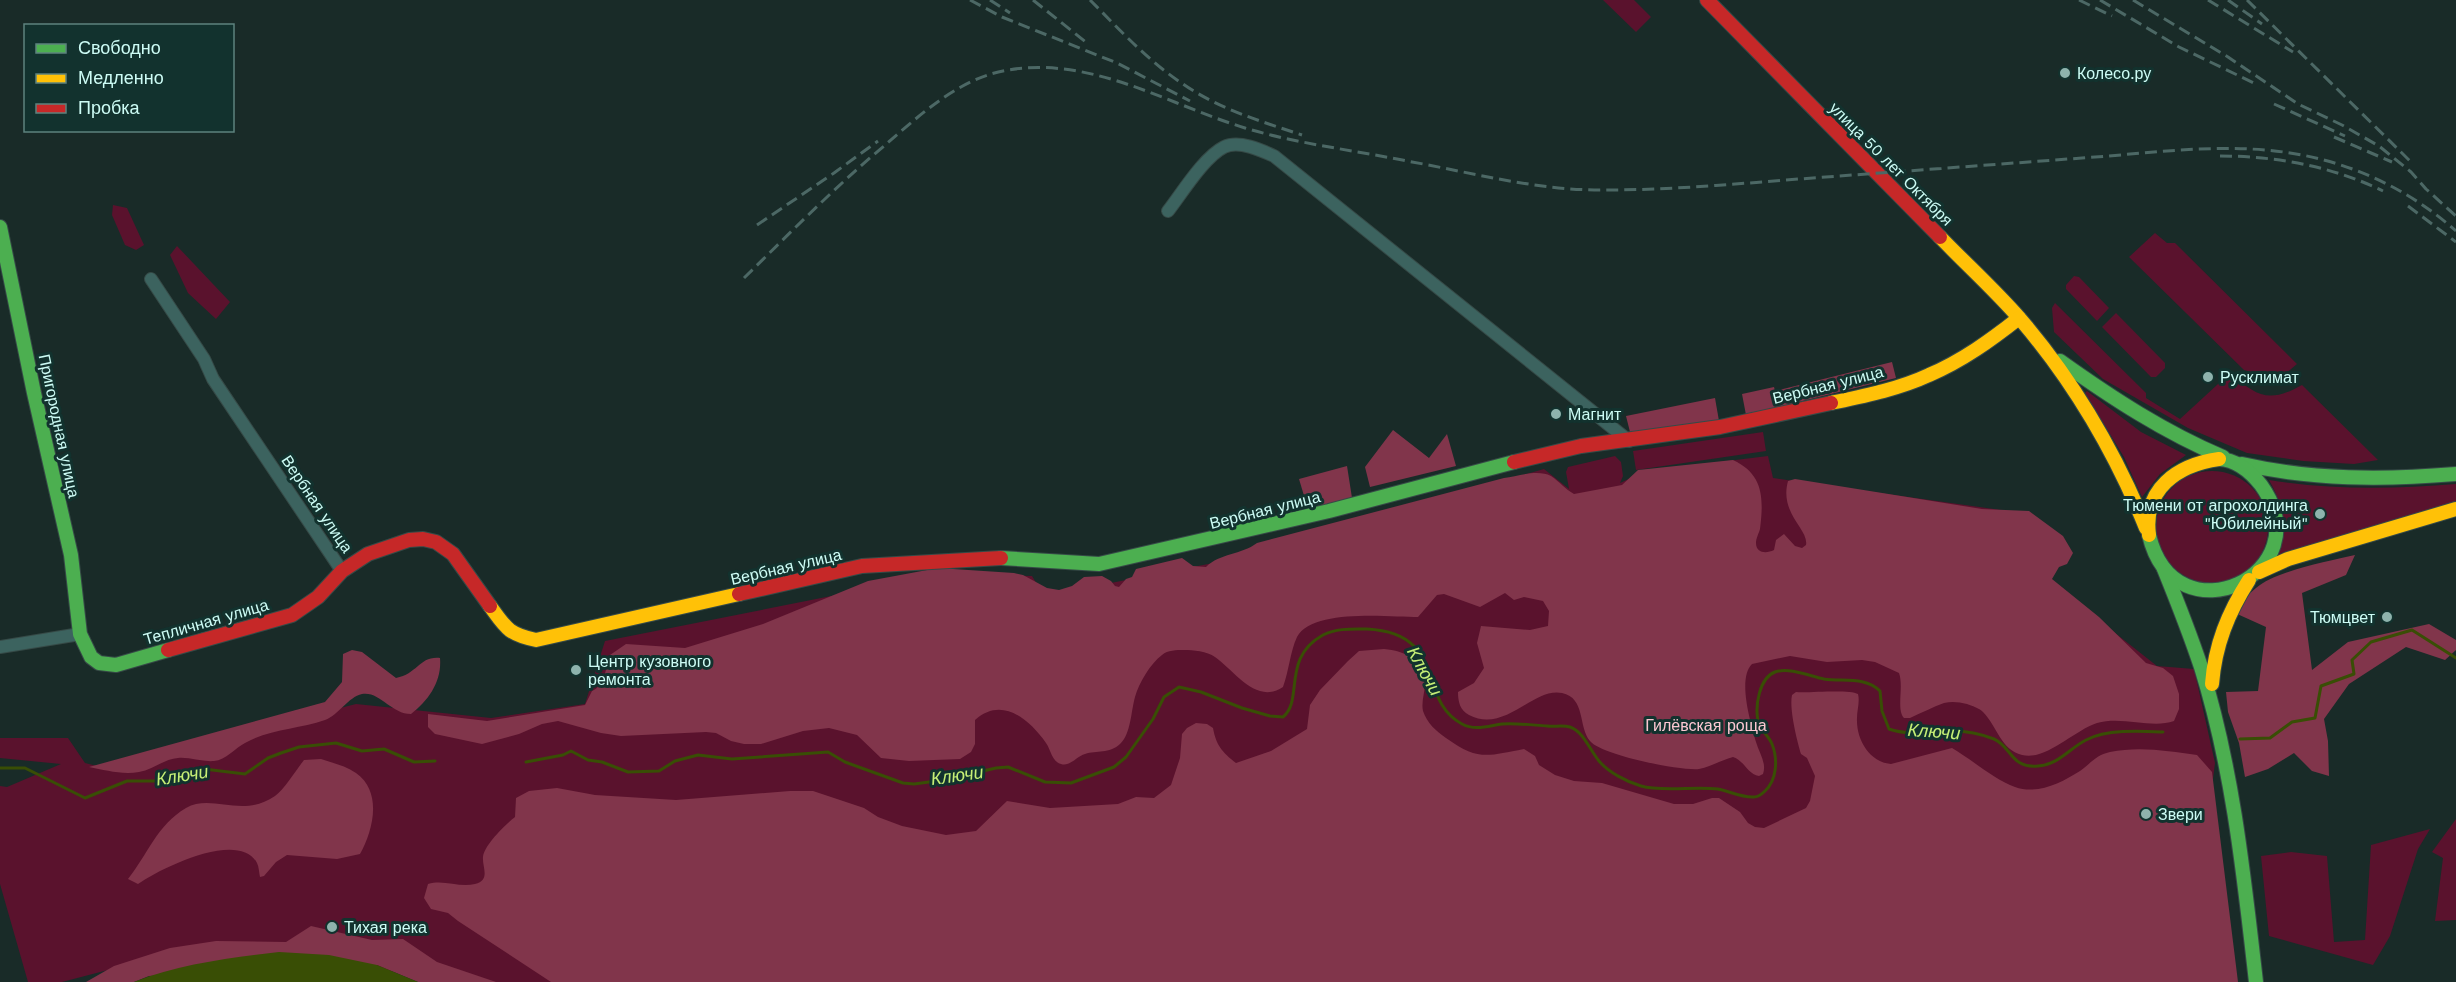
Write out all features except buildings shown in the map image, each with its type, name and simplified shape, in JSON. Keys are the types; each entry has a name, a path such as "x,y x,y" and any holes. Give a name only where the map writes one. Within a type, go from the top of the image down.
{"street":[{"name":"улица 50 лет Октября","path":"1707,0 2019,318 2049,354"},
{"path":"1168,211 1207,161 1226,146 1253,146 1274,156 1629,441"},
{"name":"Пригородная улица","path":"0,227 70,555 80,634"},
{"name":"Вербная улица","path":"151,279 204,358 213,379 342,571 368,554 399,543 423,539 436,542 453,554 505,627 517,636 536,640 862,566 998,558 1099,564 1295,520 1553,452 1741,423 1868,394 1918,379 1983,346 2019,318"},
{"path":"2049,354 2105,393 2187,443 2233,461 2286,474 2327,478 2379,479 2456,474"},
{"path":"2049,354 2095,421 2132,493 2153,549 2164,569 2194,643 2212,706 2240,839 2256,982"},
{"path":"2146,528 2152,503 2163,486 2178,471 2199,462 2233,461 2266,491 2274,509 2273,539 2266,560 2225,621 2218,639 2213,664 2212,706"},
{"path":"2164,569 2177,582 2199,590 2221,590 2288,559 2456,509"},
{"name":"Тепличная улица","path":"80,634 91,657 99,663 116,665 292,615 318,597 342,571"},
{"path":"0,647 80,634"}],"green space":[{"path":"1603,0 1634,0 1651,17 1636,32"},
{"path":"113,205 127,208 144,245 136,250 125,245 112,215"},
{"path":"2155,233 2167,243 2175,243 2297,364 2284,375 2272,378 2244,370 2129,257"},
{"path":"177,246 230,302 216,319 188,293 170,255"},
{"path":"2074,276 2079,277 2109,308 2097,321 2066,289 2066,285"},
{"path":"2055,303 2146,393 2146,398 2180,419 2230,373 2263,395 2280,394 2302,385 2378,460 2354,464 2303,461 2247,453 2188,428 2103,379 2054,332 2052,308"},
{"path":"2116,313 2165,363 2165,368 2156,377 2151,377 2102,327"},
{"path":"1892,362 1896,378 1746,415 1742,394 1774,387 1775,391"},
{"path":"2087,391 2141,432 2186,455 2160,474 2142,497 2124,457 2085,393"},
{"path":"1715,398 1719,421 1630,432 1626,416"},
{"path":"1393,430 1429,458 1447,434 1456,466 1370,487 1365,467"},
{"path":"1763,432 1766,451 1636,470 1633,451"},
{"name":"Гилёвская роща","path":"1615,456 1621,462 1623,476 1620,483 1646,471 1768,456 1773,478 2015,512 2049,581 2157,666 2194,669 2215,763 2212,787 2237,982 468,982 207,944 62,982 28,982 0,884 0,786 7,787 61,764 0,758 0,738 68,738 85,763 105,768 356,704 491,718 585,704 605,641 942,574 1032,576 1044,596 1239,558 1544,469 1569,489 1566,472 1568,467"},
{"path":"1733,460 1750,472 1759,488 1762,507 1756,546 1762,552 1774,550 1776,540 1784,534 1795,546 1802,548 1806,545 1806,539 1787,503 1788,481 1795,479 1982,509 2029,511 2063,536 2073,553 2067,564 2059,567 2052,579 2099,617 2146,663 2163,668 2173,676 2179,694 2179,709 2174,721 2156,724 2117,721 2097,723 2050,750 2031,756 2022,755 2004,743 1983,712 1967,704 1944,703 1910,718 1904,718 1901,709 1899,673 1875,662 1862,660 1827,662 1790,656 1752,664 1748,671 1746,702 1763,762 1763,774 1755,775 1733,757 1699,769 1659,765 1609,752 1590,741 1575,701 1562,693 1551,693 1540,697 1495,719 1482,719 1463,711 1458,692 1474,683 1484,668 1477,643 1481,626 1530,630 1548,626 1549,611 1543,601 1524,597 1514,600 1505,593 1480,607 1444,594 1437,595 1418,617 1353,616 1318,622 1305,628 1297,637 1283,687 1273,691 1264,692 1246,684 1208,653 1188,650 1167,652 1153,663 1142,680 1135,697 1129,728 1124,740 1107,751 1085,754 1064,765 1056,761 1046,743 1032,726 1005,710 985,713 975,720 975,744 971,752 960,759 909,761 881,758 857,735 829,728 803,731 761,744 744,744 731,741 716,733 621,736 558,721 482,744 435,734 428,727 428,714 487,721 585,705 592,691 603,680 610,655 626,644 685,648 763,624 868,581 938,568 1014,573 1023,575 1047,588 1059,590 1072,586 1084,577 1102,576 1119,587 1126,579 1132,577 1136,569 1182,558 1193,566 1206,567 1218,559 1257,543 1504,478 1546,474 1574,494 1622,485 1638,470"},
{"path":"1347,466 1352,498 1308,509 1299,479"},
{"path":"2212,471 2234,475 2252,487 2264,505 2268,527 2264,549 2252,567 2234,579 2212,583 2190,579 2172,567 2160,549 2156,527 2160,505 2172,487 2190,475"},
{"path":"2269,480 2316,486 2363,488 2456,484 2456,503 2275,558 2281,538 2282,519 2278,500"},
{"path":"2355,555 2346,575 2302,593 2312,670 2348,642 2429,624 2456,640 2456,650 2445,660 2406,647 2349,684 2324,719 2328,741 2329,776 2312,771 2294,753 2268,769 2245,777 2239,743 2228,712 2226,692 2258,691 2266,627 2235,613 2250,594 2265,582 2303,567"},
{"path":"1384,649 1406,654 1417,662 1424,675 1423,711 1427,719 1442,735 1466,750 1491,755 1524,749 1535,756 1539,765 1555,775 1574,781 1602,783 1674,804 1693,804 1719,798 1740,812 1748,823 1755,827 1764,828 1806,808 1810,801 1815,776 1807,758 1801,754 1792,716 1792,695 1796,692 1838,691 1858,694 1859,734 1870,754 1883,762 1891,764 1952,748 1999,780 2023,789 2040,789 2065,780 2097,757 2110,752 2143,749 2197,755 2212,772 2238,982 551,982 448,913 431,909 424,898 428,884 440,882 469,885 483,880 484,852 496,835 515,817 516,798 529,791 557,788 595,795 676,800 813,791 864,808 878,817 902,826 946,835 976,831 1007,801 1050,808 1118,804 1136,797 1154,798 1171,785 1180,758 1182,734 1187,728 1196,723 1207,724 1213,728 1220,748 1236,763 1271,751 1307,729 1310,705 1320,690 1359,651"},
{"path":"352,650 362,652 396,678 409,673 427,660 440,658 439,674 429,696 411,714 397,710 374,696 362,694 352,699 330,718 255,738 218,760 178,758 133,773 89,767 325,702 342,682 343,654"},
{"path":"321,759 356,773 370,790 373,801 372,823 360,854 337,859 287,855 260,877 257,863 248,854 234,850 217,851 180,862 138,884 128,879 160,831 186,808 206,803 239,806 263,803 279,793 304,760"},
{"path":"2456,819 2456,920 2435,921 2443,858 2432,852"},
{"path":"2430,829 2418,849 2390,936 2373,965 2269,936 2261,856 2291,852 2327,856 2334,942 2365,940 2371,845"},
{"path":"311,926 372,940 403,939 437,962 496,982 418,982 377,965 149,976 134,982 86,982 114,966 170,948 216,941 286,942"}],"shaded area":[{"path":"279,952 329,955 377,965 418,982 134,982 187,966"}],"waterway":[{"name":"Ключи","path":"526,762 563,755 571,751 588,760 602,762 628,772 659,771 675,761 698,755 732,759 828,752 845,762 903,783 914,784 944,780 1008,767 1045,782 1071,783 1114,767 1126,757 1153,719 1164,697 1179,687 1201,692 1242,708 1270,716 1283,717 1289,710 1292,700 1297,667 1310,644 1328,633 1350,629 1392,633 1410,642 1421,654 1439,700 1448,713 1462,724 1477,728 1502,724 1570,727 1583,737 1607,769 1630,782 1649,788 1718,789 1749,797 1764,792 1772,781 1776,763 1772,744 1758,721 1758,700 1765,680 1775,672 1781,671 1793,671 1824,679 1868,683 1880,691 1882,711 1889,729 1913,733 1958,731 1984,736 2000,742 2017,761 2029,766 2052,763 2094,736 2124,732 2163,732"},
{"name":"Ключи","path":"2240,739 2270,738 2292,722 2315,718 2321,686 2354,674 2352,660 2371,642 2412,630 2456,658"},
{"name":"Ключи","path":"0,768 25,768 85,798 127,781 159,781 204,769 245,774 268,758 281,753 299,747 336,743 362,751 384,749 414,762 435,761"}],"railway":[{"path":"970,0 1002,17 1117,63 1190,101"},
{"path":"990,0 1010,13"},
{"path":"1033,0 1087,43"},
{"path":"1090,0 1146,55 1197,93 1240,114 1302,135"},
{"path":"2079,0 2112,16"},
{"path":"2100,0 2179,47 2256,84"},
{"path":"2133,0 2228,57 2298,104 2379,146 2411,172 2456,216"},
{"path":"2208,0 2293,52"},
{"path":"2228,0 2262,24"},
{"path":"2247,0 2411,162"},
{"path":"744,278 848,178 941,99 990,74 1039,67 1099,76 1245,128 1285,138 1556,188 1581,190 1678,188 2165,151 2247,149 2302,155 2344,166 2384,182 2403,193 2456,231"},
{"path":"2274,104 2345,136"},
{"path":"2334,137 2392,162"},
{"path":"757,225 878,141"},
{"path":"2220,156 2262,158 2303,164 2344,175 2383,191"},
{"path":"2408,206 2456,242"}],"traffic: fast":[{"path":"0,227 34,393 71,555 80,634 91,657 99,663 116,665 168,650"},
{"path":"2060,361 2139,414 2223,457"},
{"path":"2149,535 2164,568 2186,586 2212,590 2238,584 2260,568 2274,545 2275,517 2261,485 2252,475 2237,464 2219,459"},
{"path":"1001,558 1099,564 1329,511 1514,462"},
{"path":"2242,464 2322,476 2375,478 2456,474"},
{"path":"2164,569 2201,667 2221,744 2236,823 2256,982"}],"traffic: slow":[{"path":"1940,237 1992,288 2059,368 2107,445 2146,528"},
{"path":"1831,403 1869,395 1918,380 1976,350 2019,318"},
{"path":"2149,535 2152,505 2157,492 2166,482 2190,467 2219,459"},
{"path":"2259,572 2288,559 2456,509"},
{"path":"2212,684 2219,643 2235,605 2249,580"},
{"path":"490,606 513,632 536,640 739,594"}],"traffic: jam":[{"path":"1707,0 1940,237"},
{"path":"1514,462 1581,446 1720,427 1831,403"},
{"path":"168,650 292,615 318,597 342,571 368,554 409,540 423,539 436,542 453,554 490,606"},
{"path":"739,594 862,566 1001,558"}],"place":[{"name":"Колесо.ру","path":"2065,73"},
{"name":"Русклимат","path":"2208,377"},
{"name":"Магнит","path":"1556,414"},
{"name":"Тюмени от агрохолдинга \"Юбилейный\"","path":"2320,514"},
{"name":"Тюмцвет","path":"2387,617"},
{"name":"Центр кузовного ремонта","path":"576,670"},
{"name":"Звери","path":"2146,814"},
{"name":"Тихая река","path":"332,927"}]}
